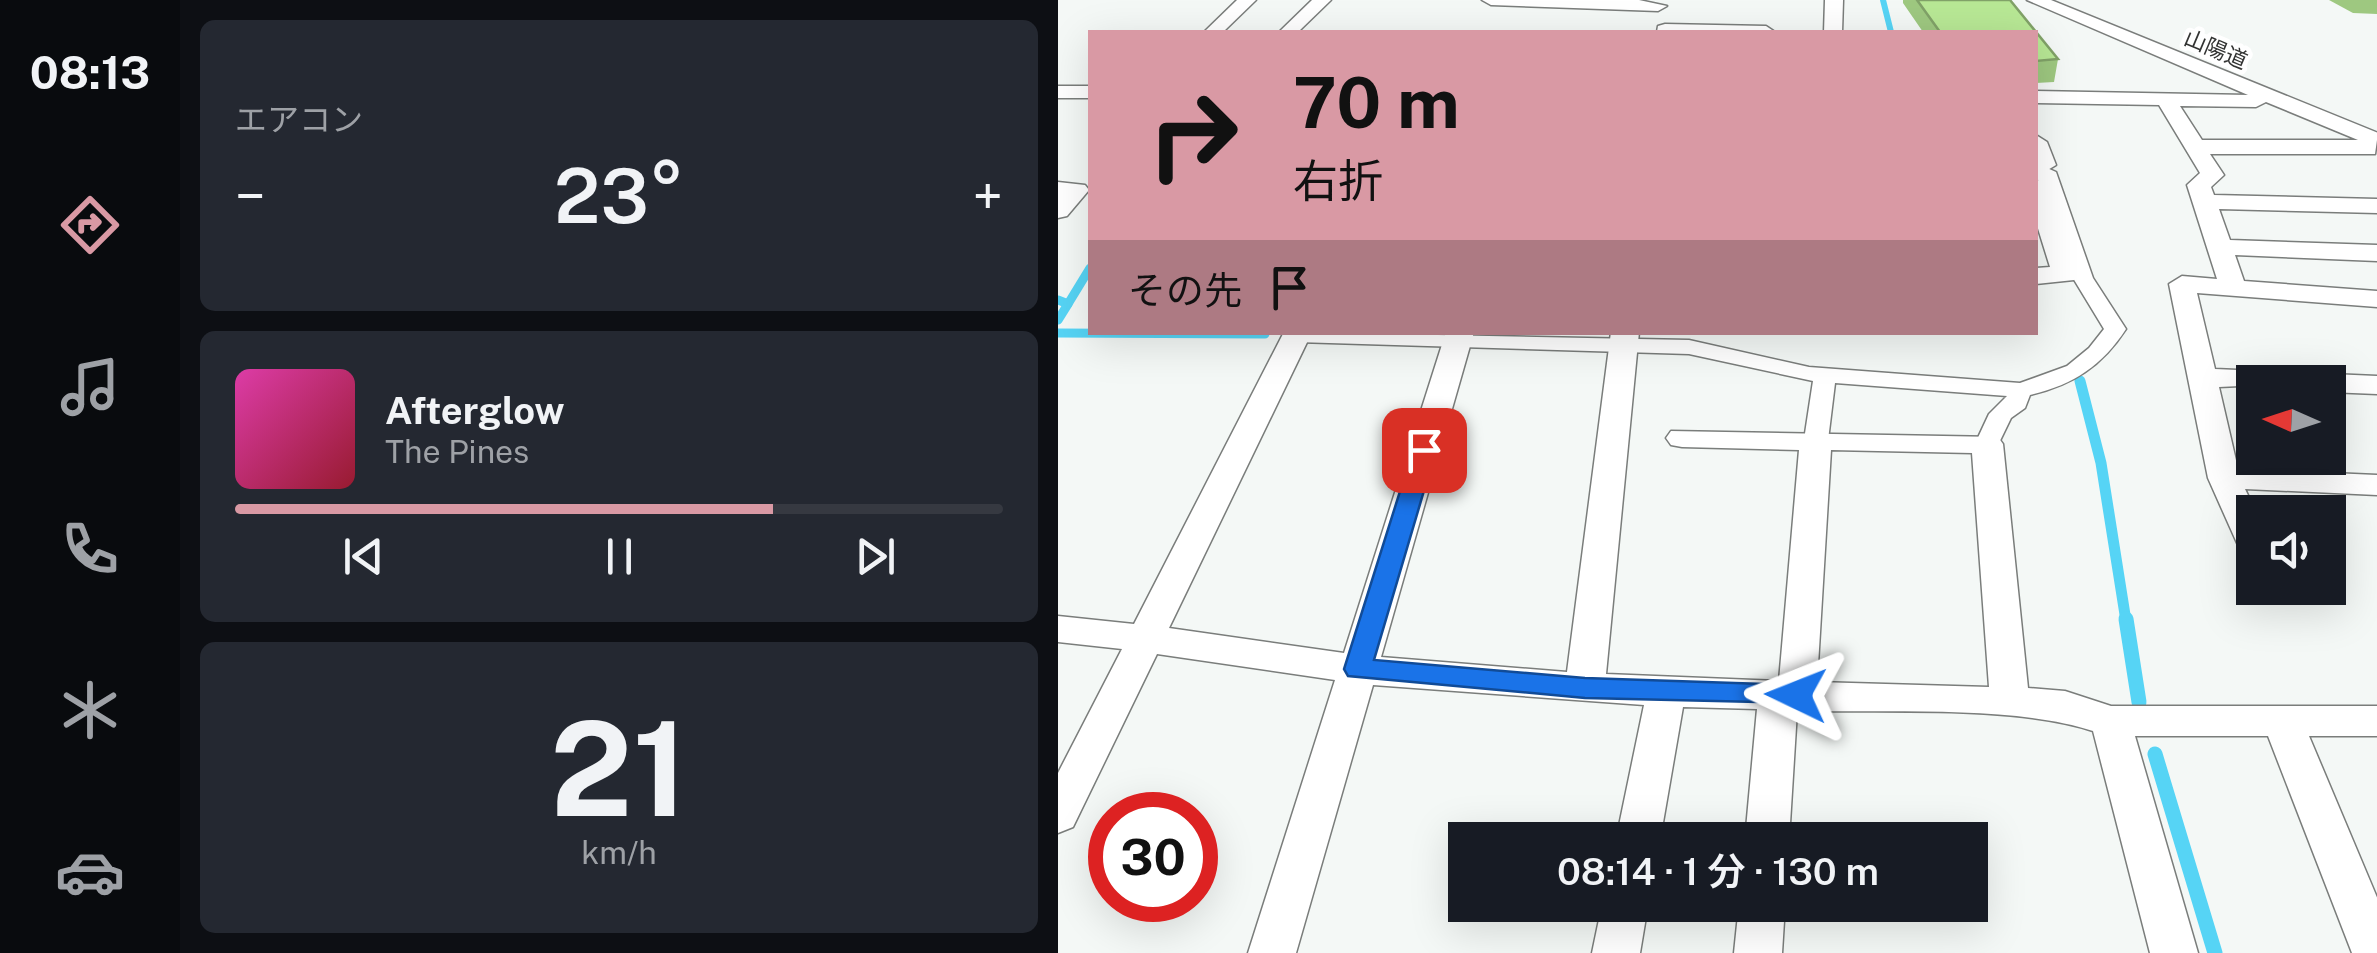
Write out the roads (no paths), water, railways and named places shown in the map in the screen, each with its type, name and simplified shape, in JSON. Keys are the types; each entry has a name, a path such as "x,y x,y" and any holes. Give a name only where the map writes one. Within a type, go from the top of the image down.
{"street":[{"path":"1215,30 1247,0"},
{"path":"1290,30 1322,0"},
{"path":"1491,0 1658,3 1670,12 1664,30"},
{"path":"1833,30 1834,0"},
{"name":"山陽道","path":"2036,0 2378,144"},
{"path":"1058,92 1088,92"},
{"path":"2038,97 2274,101"},
{"path":"2165,98 2212,175 2199,184 2233,288"},
{"path":"2194,147 2378,144"},
{"path":"2038,147 2045,165 2038,177"},
{"path":"1351,335 1625,338 1732,353 1775,368 1825,375 2020,390 2066,377 2101,354 2114,330 2082,278 2046,172 2038,179"},
{"path":"2038,187 2066,274 2038,276"},
{"path":"1058,190 1077,190 1058,211"},
{"path":"2205,202 2378,206"},
{"path":"2220,247 2378,253"},
{"path":"2236,505 2224,478 2182,284 2378,299"},
{"path":"1058,815 1297,335"},
{"path":"1272,953 1459,337"},
{"path":"1585,688 1625,338"},
{"path":"1769,822 1825,375"},
{"path":"2202,377 2236,378"},
{"path":"2346,384 2378,385"},
{"path":"2010,702 1988,444 2001,414 2017,404 2020,390"},
{"path":"1682,438 1988,444"},
{"path":"2224,478 2378,485"},
{"path":"1058,629 1148,636 1358,669 1585,688 2010,702 2065,706 2111,721 2378,721"},
{"path":"1641,822 1666,690"},
{"path":"2111,721 2174,953"},
{"path":"2282,721 2376,953"},
{"path":"1616,953 1622,922"},
{"path":"1758,953 1761,922"}],"waterway":[{"path":"1883,0 1890,30"},
{"path":"1068,304 1088,271"},
{"path":"1058,300 1068,304"},
{"path":"1058,320 1068,304"},
{"path":"1058,333 1088,333"},
{"path":"2080,381 2101,463 2126,621"},
{"path":"2126,619 2139,702"},
{"path":"2155,754 2215,953"}]}
